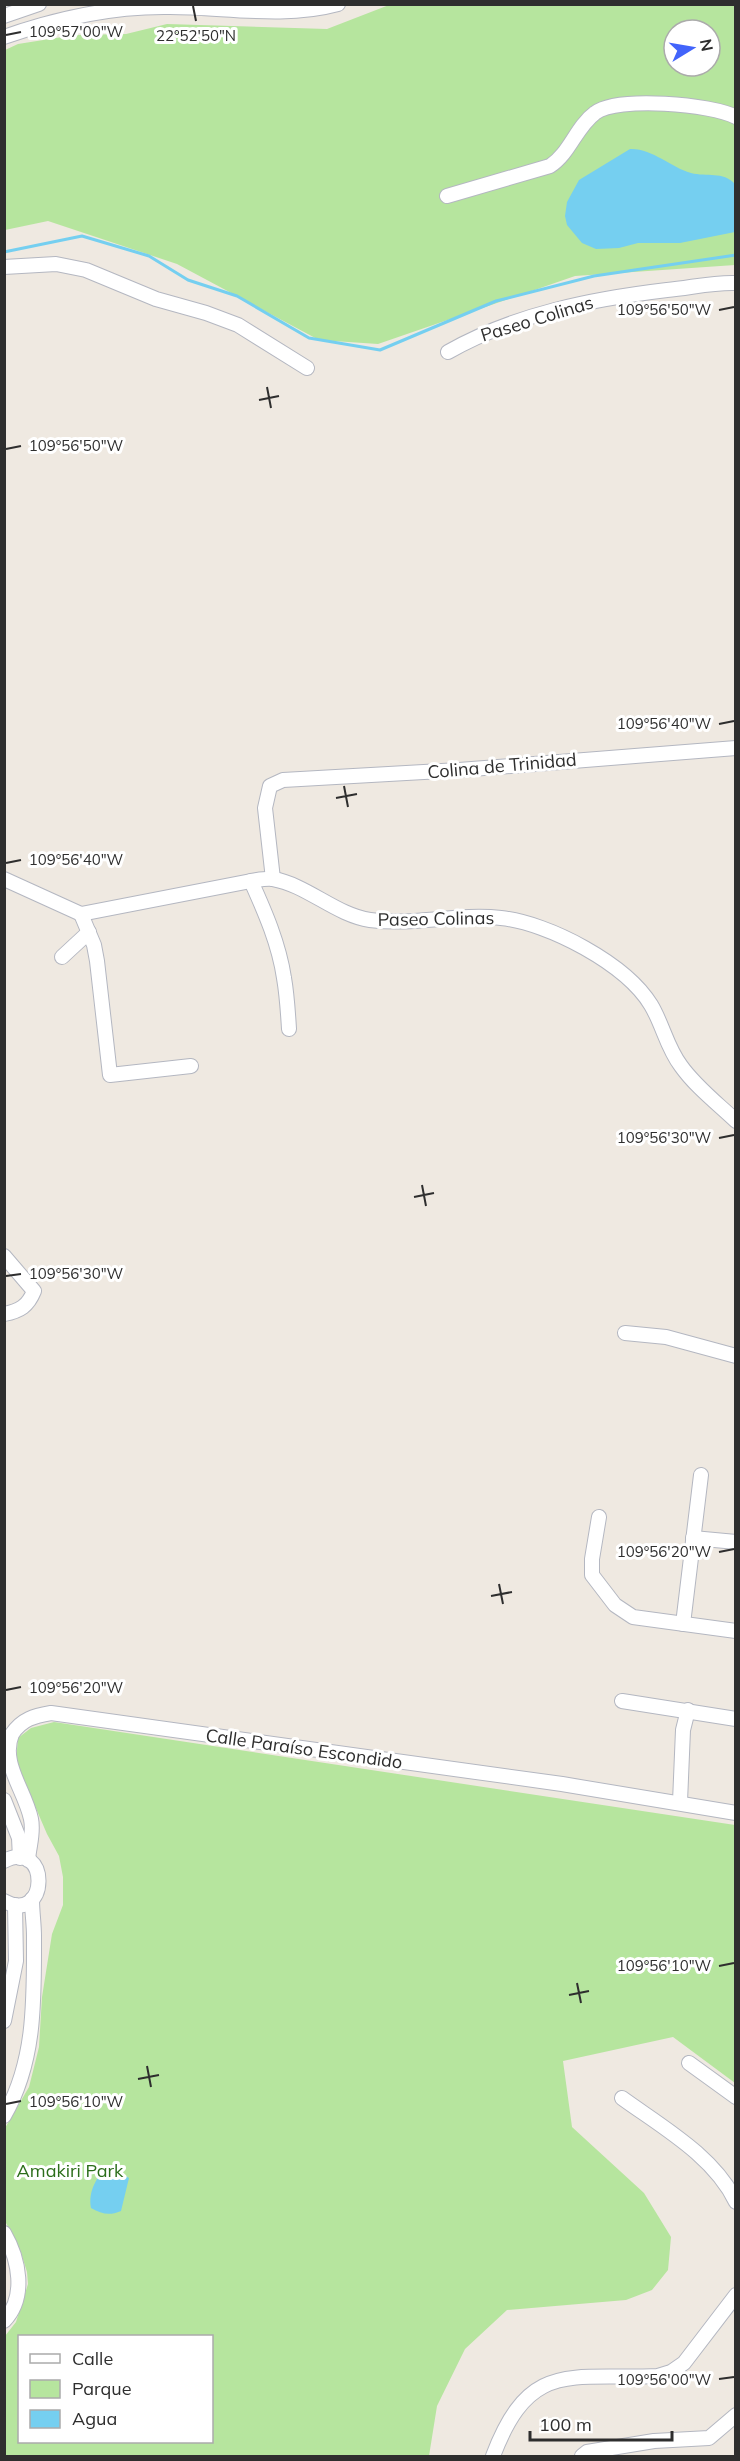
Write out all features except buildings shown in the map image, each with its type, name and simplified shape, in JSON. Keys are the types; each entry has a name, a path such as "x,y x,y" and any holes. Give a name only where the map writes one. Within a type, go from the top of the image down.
{"street":[{"path":"4,16 39,4"},
{"path":"4,37 60,19 117,10 170,7 281,12 338,4"},
{"path":"447,196 550,166 561,157 593,113 607,107 649,103 710,108 735,117"},
{"path":"4,267 56,264 86,270 156,299 238,326 307,368"},
{"name":"Paseo Colinas","path":"448,352 493,329 578,304 632,294 735,283"},
{"name":"Colina de Trinidad","path":"273,879 265,808 270,786 289,778 481,769 735,748"},
{"path":"4,879 81,914 89,932 98,969 110,1075 191,1066"},
{"name":"Paseo Colinas","path":"81,914 251,881 273,879 361,918 389,921 472,916 523,922 553,932 621,972 639,987 651,1005 680,1065 735,1121"},
{"path":"251,881 279,956 289,1029"},
{"path":"62,957 89,932"},
{"path":"4,1256 34,1291 30,1300 22,1308 4,1314"},
{"path":"625,1333 666,1337 735,1356"},
{"path":"683,1624 701,1475"},
{"path":"599,1517 592,1559 592,1575 615,1605 633,1617 735,1631"},
{"path":"693,1538 735,1542"},
{"path":"622,1701 735,1719"},
{"path":"680,1802 683,1730 688,1710"},
{"name":"Calle Paraíso Escondido","path":"24,1859 32,1829 31,1820 21,1792 7,1764 6,1744 12,1733 26,1719 51,1713 680,1802 735,1813"},
{"path":"4,1800 19,1838 24,1859"},
{"path":"4,1861 24,1859 34,1865 40,1878 40,1886 32,1899 33,2010 30,2040 15,2096 4,2116"},
{"path":"4,2021 16,1961 10,1903 32,1899"},
{"path":"689,2063 735,2097"},
{"path":"622,2098 699,2156 718,2174 735,2202"},
{"path":"4,2233 15,2253 19,2276 7,2310"},
{"path":"493,2457 511,2417 525,2398 537,2388 563,2379 658,2376 671,2372 684,2363 735,2295"},
{"path":"582,2457 587,2452 654,2441 709,2438 735,2415"}],"green space":[{"path":"389,5 735,5 735,265 575,276 378,344 319,340 177,264 48,221 5,230 5,50 18,44 75,35 126,34 167,24 327,29"},
{"name":"Amakiri Park","path":"54,1722 735,1825 735,2083 673,2037 563,2061 572,2127 644,2193 671,2237 668,2270 652,2290 626,2300 507,2310 465,2349 437,2406 429,2456 5,2456 5,2336 16,2322 28,2284 21,2253 5,2221 5,2128 29,2087 39,2047 42,1997 52,1934 63,1905 63,1877 59,1856 16,1762 18,1738 31,1728"}],"water":[{"path":"630,149 646,151 691,173 720,176 730,180 735,184 735,232 680,243 638,243 619,248 596,249 582,243 567,225 565,216 567,202 579,180"},
{"path":"106,2165 129,2178 121,2211 109,2214 91,2208 90,2202 92,2190"}],"waterway":[{"path":"4,252 82,236 149,256 188,280 237,296 309,338 380,350 496,301 594,276 736,255"}]}
